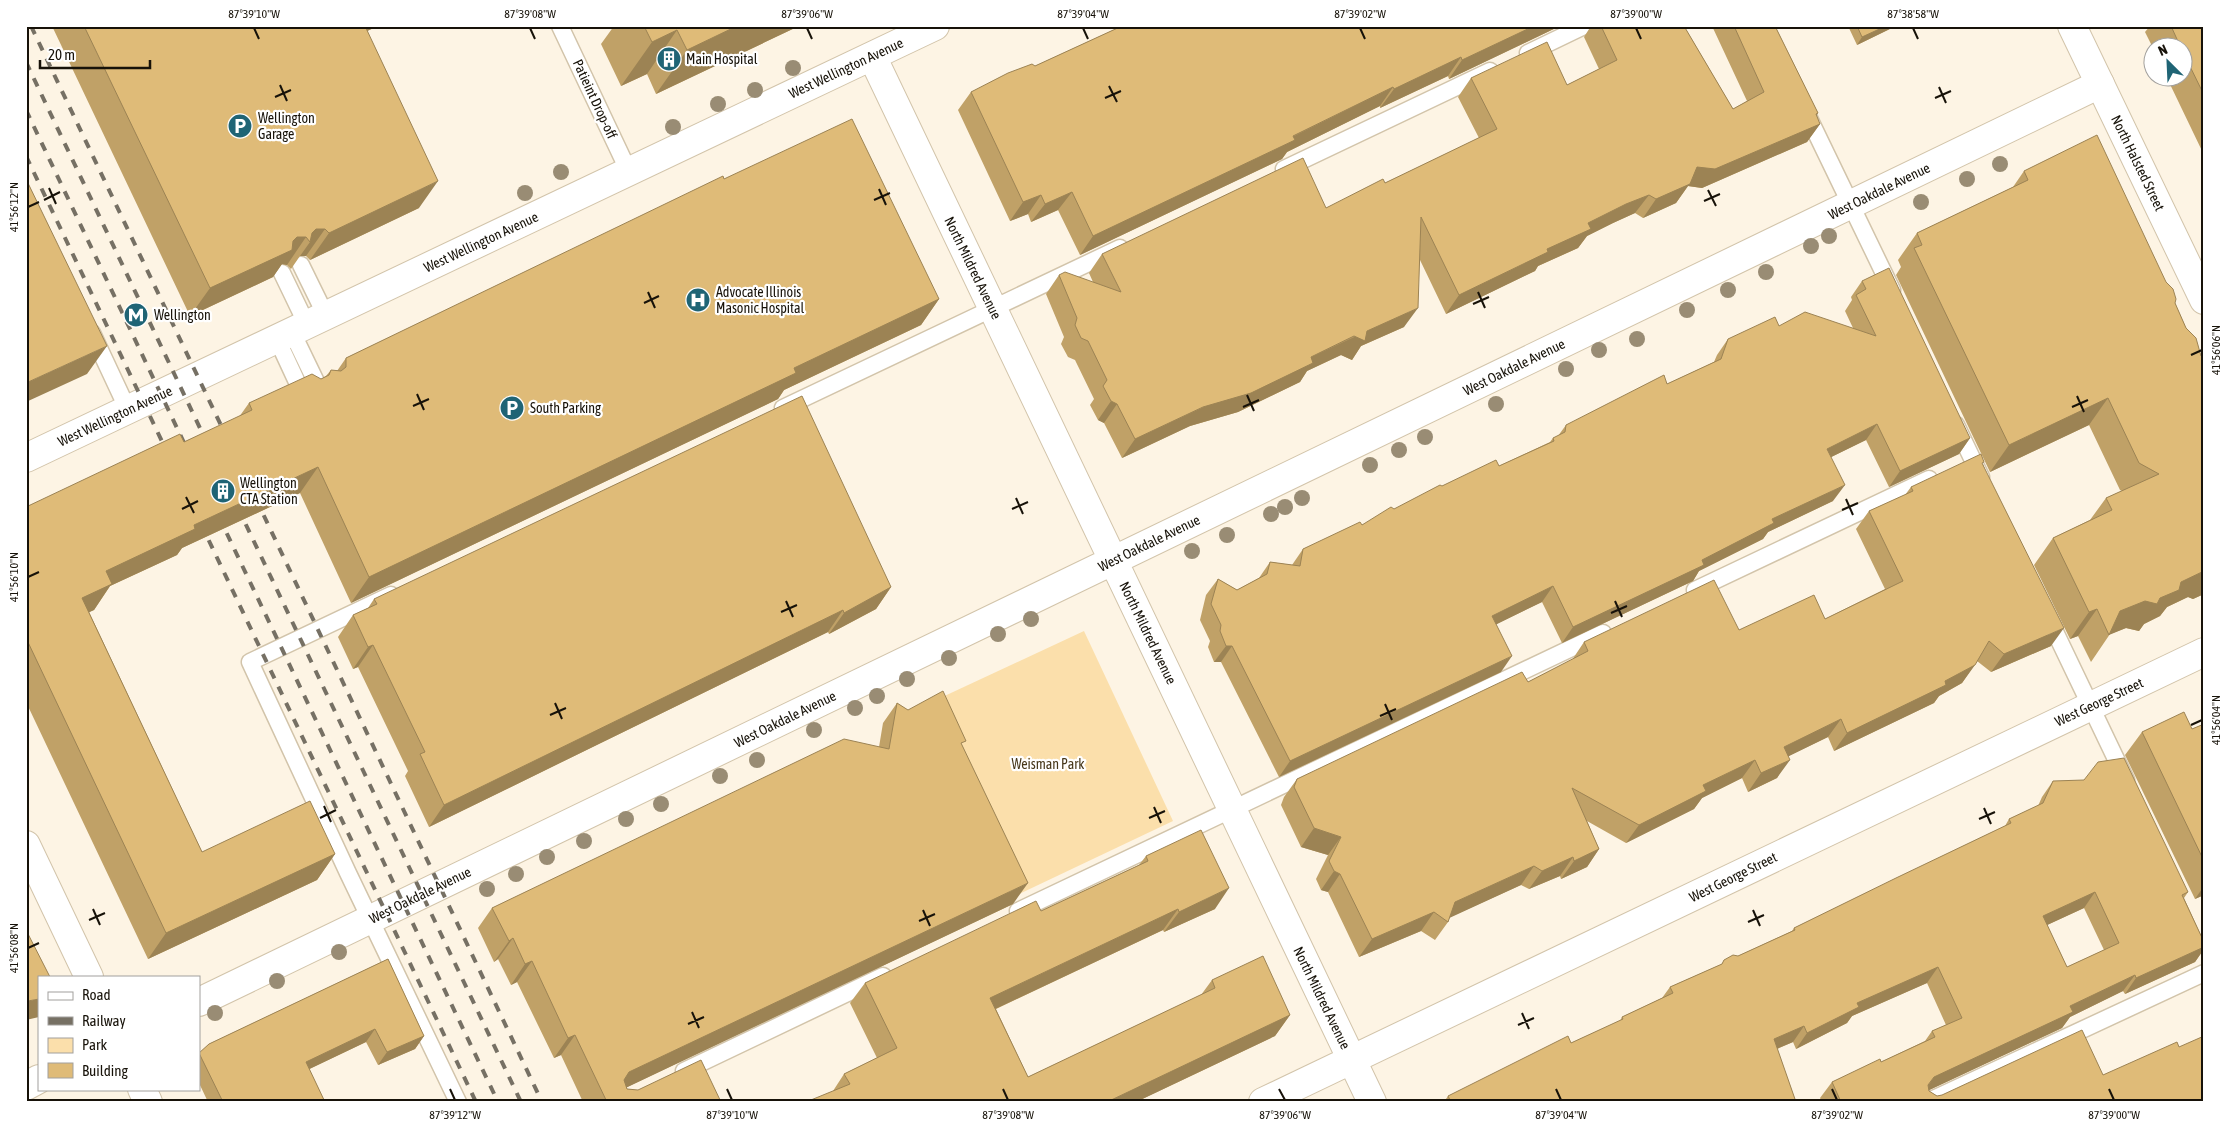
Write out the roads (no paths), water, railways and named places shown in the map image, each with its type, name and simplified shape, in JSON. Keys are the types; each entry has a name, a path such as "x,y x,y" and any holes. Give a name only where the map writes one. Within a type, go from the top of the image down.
{"street":[{"name":"West Wellington Avenue","path":"26,458 935,26"},
{"name":"North Halsted Street","path":"2072,26 2204,300"},
{"name":"North Mildred Avenue","path":"872,56 1372,1102"},
{"name":"West Oakdale Avenue","path":"200,1002 2100,84"},
{"name":"West George Street","path":"1263,1102 2204,652"},
{"path":"26,845 89,976"},
{"path":"26,1086 38,1080"},
{"path":"142,1090 148,1102"}],"lane":[{"name":"Patieint Drop-off","path":"560,26 629,172"},
{"path":"1273,174 1584,26"},
{"path":"1799,96 1897,301"},
{"path":"765,416 1131,242"},
{"path":"301,265 300,328 303,395"},
{"path":"282,273 319,388"},
{"path":"84,317 128,410"},
{"path":"1952,415 1989,494"},
{"path":"1685,595 1972,459"},
{"path":"405,588 250,662 370,920 458,1102"},
{"path":"2040,600 2132,793"},
{"path":"1005,917 1622,624"},
{"path":"673,1076 897,969"},
{"path":"1927,1102 2204,973"}],"railway":[{"path":"31,26 227,438"},
{"path":"26,62 209,447"},
{"path":"26,110 186,447"},
{"path":"26,156 168,454"},
{"path":"256,499 542,1102"},
{"path":"238,508 521,1102"},
{"path":"219,517 498,1102"},
{"path":"201,524 476,1102"}],"place":[{"name":"Main Hospital","path":"669,59"},
{"name":"Wellington Garage","path":"240,126"},
{"name":"Advocate Illinois Masonic Hospital","path":"698,300"},
{"name":"Wellington","path":"136,315"},
{"name":"South Parking","path":"512,408"},
{"name":"Wellington CTA Station","path":"223,491"}],"park label":[{"name":"Weisman Park","path":"1048,764"}]}
